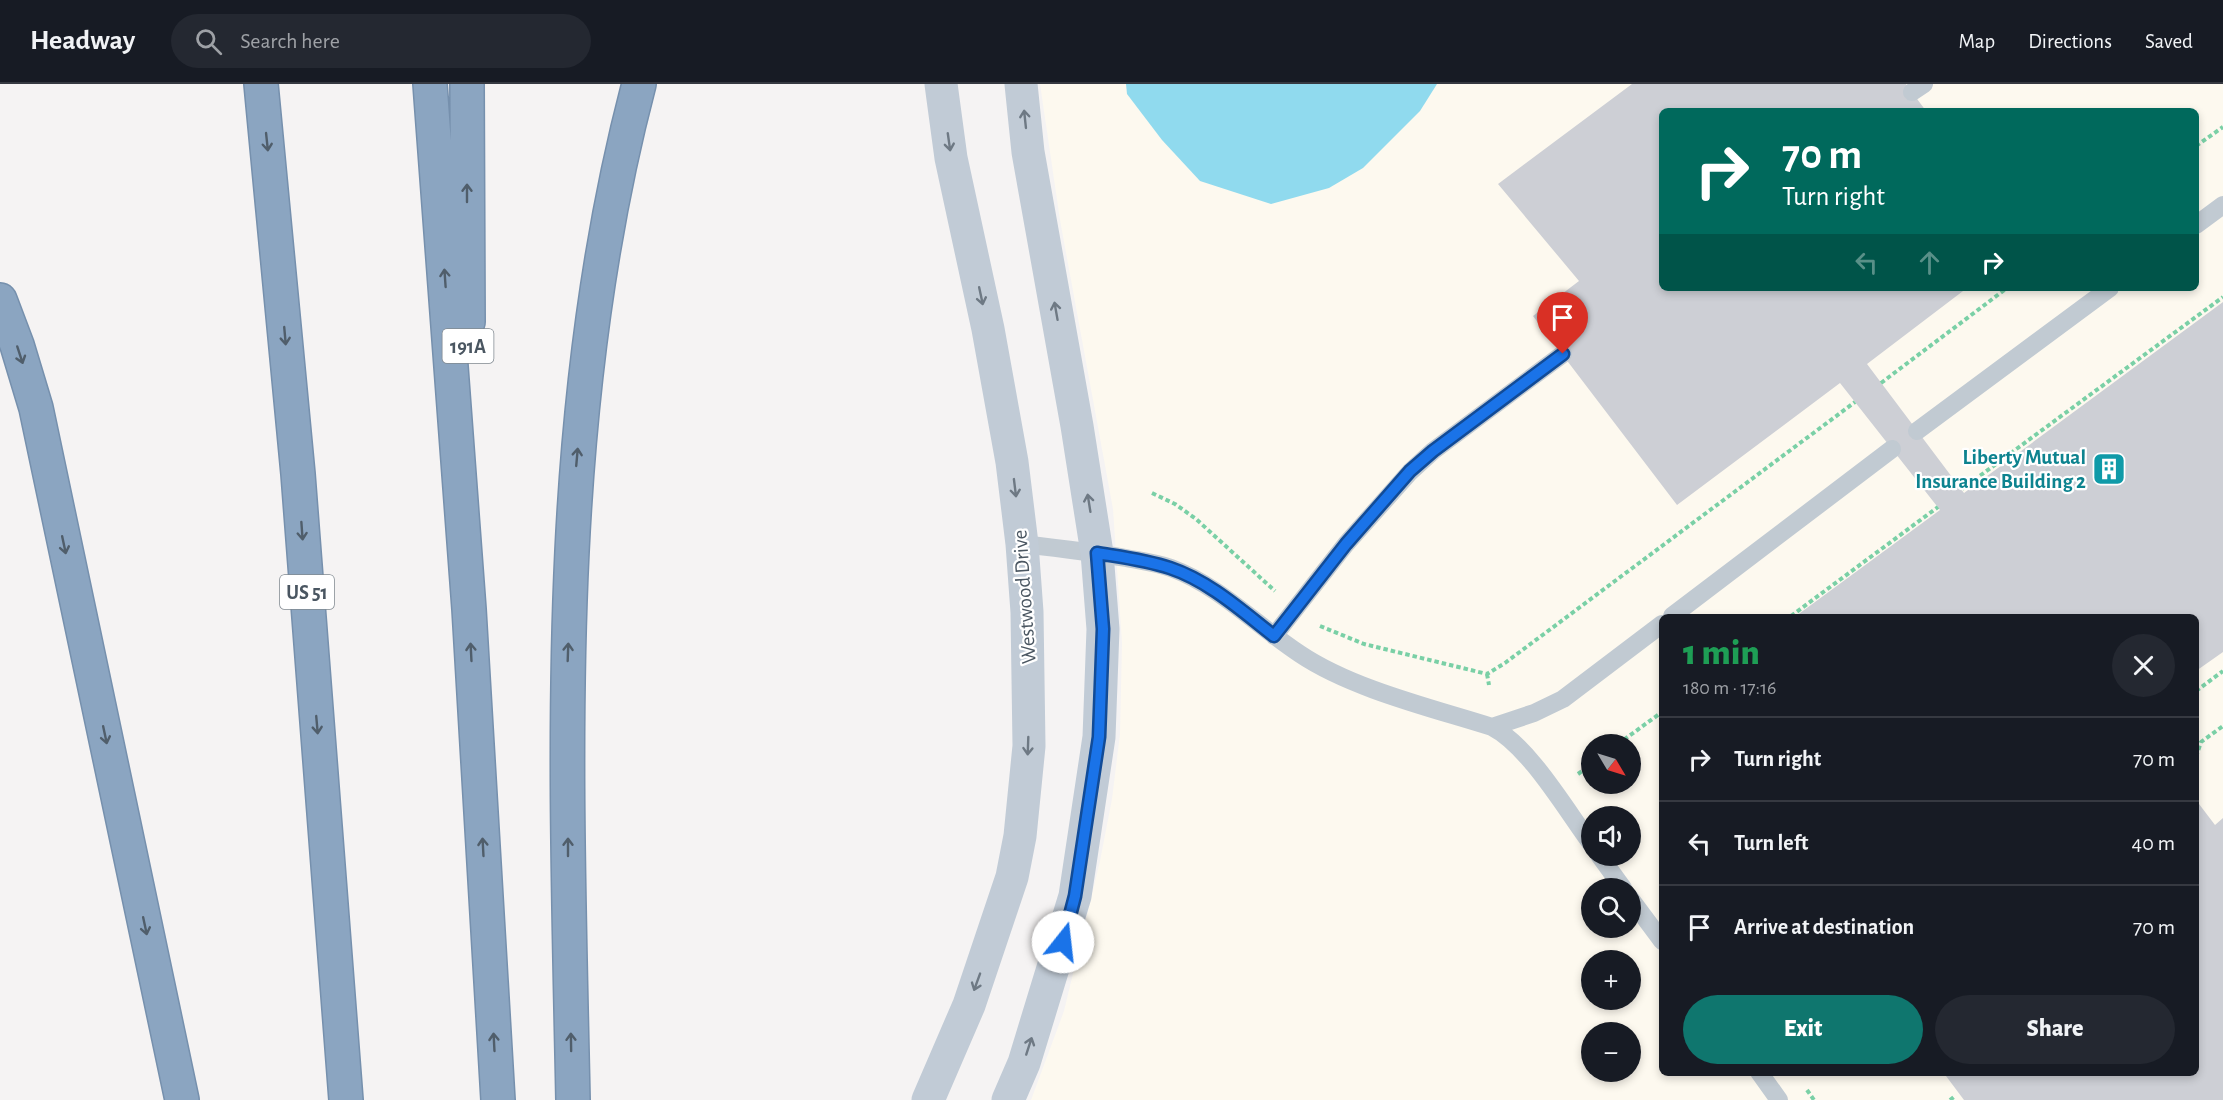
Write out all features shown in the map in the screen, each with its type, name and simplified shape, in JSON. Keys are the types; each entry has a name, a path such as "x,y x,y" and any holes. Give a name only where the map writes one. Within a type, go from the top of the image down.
{"highway":[{"name":"US 51","path":"261,84 298,474 346,1100"},
{"path":"430,84 469,609 498,1100"},
{"name":"191A","path":"467,84 469,609"},
{"path":"573,1100 567,668 574,498 592,325 617,178 639,84"},
{"path":"0,300 17,345 36,408 182,1100"}],"street":[{"name":"Westwood Drive","path":"928,1100 969,1005 1012,877 1020,836 1029,746 1029,688 1022,544 1004,412 951,158 941,84"},
{"path":"1008,1100 1024,1063 1063,942 1075,896 1099,737 1103,629 1097,553 1077,426 1028,152 1021,84"}],"lane":[{"path":"2199,223 2223,205"},
{"path":"1917,431 2106,291"},
{"path":"1274,636 1346,544 1410,471 1433,451 1563,354"},
{"path":"1675,614 1892,449"},
{"path":"1022,544 1154,563 1189,576 1219,594 1301,656 1364,686 1492,727 1504,733 1534,766 1581,830"},
{"path":"1492,727 1534,713 1563,699 1659,626"},
{"path":"1641,913 1659,937"},
{"path":"1761,1076 1779,1100"}],"path":[{"path":"2199,144 2223,127"},
{"path":"1881,383 2003,291"},
{"path":"1962,489 2223,297"},
{"path":"1319,626 1364,644 1487,674 1505,663 1855,402"},
{"path":"1152,493 1175,504 1196,519 1275,591"},
{"path":"1794,614 1938,507"},
{"path":"2199,689 2223,671"},
{"path":"1487,674 1489,685"},
{"path":"1632,734 1659,714"},
{"path":"2199,748 2201,742 2223,726"},
{"path":"1575,776 1581,772"},
{"path":"1950,1100 1955,1096"}],"shaded area":[{"path":"1040,84 2223,84 2223,1100 1031,1100 1064,1011 1100,861 1112,799 1120,734 1122,643 1113,509 1060,220"}],"water":[{"path":"1126,84 1437,84 1420,111 1363,168 1329,188 1271,204 1200,181 1162,140 1127,94"}],"building":[{"path":"1632,84 1906,84 1924,108 1659,108 1659,291 1963,291 1867,364 1964,493 2223,302 2223,652 2199,669 2199,614 1799,614 1940,510 1840,383 1677,505 1533,316 1579,281 1498,184"},
{"path":"2199,804 2215,825 2223,818 2223,1100 1964,1100 1946,1076 2199,1076"}],"place":[{"name":"Liberty Mutual Insurance Building 2","path":"2109,469"}],"route":[{"path":"1063,942 1082,858 1099,737 1103,629 1097,553 1172,568 1201,582 1274,636 1346,544 1410,471 1433,451 1563,354"}]}
